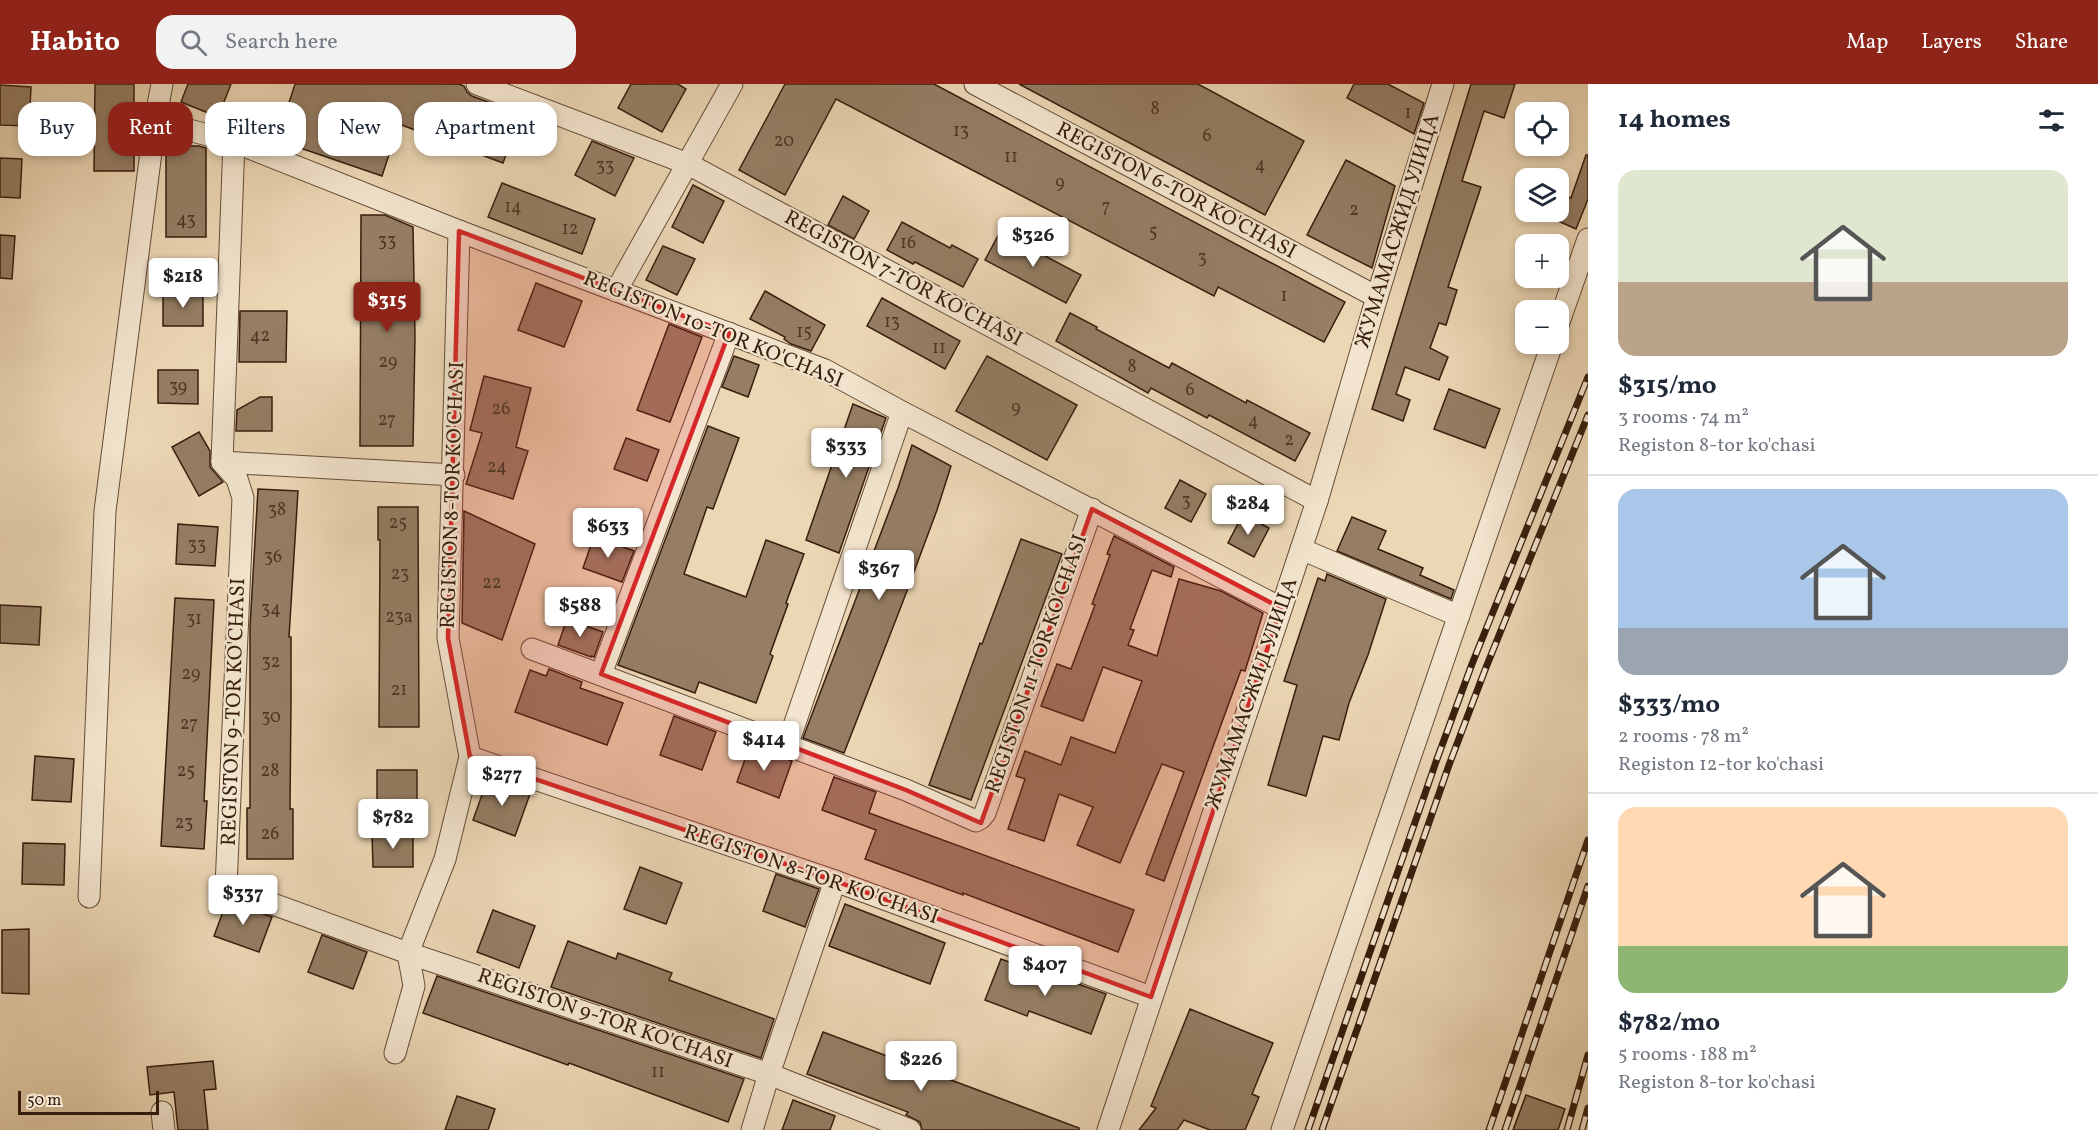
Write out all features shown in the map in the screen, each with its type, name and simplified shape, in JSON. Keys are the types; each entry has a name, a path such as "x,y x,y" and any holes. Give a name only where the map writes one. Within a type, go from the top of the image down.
{"street":[{"path":"159,102 162,84"},
{"name":"REGISTON 7-TOR KO'CHASI","path":"477,84 688,164 1317,501"},
{"path":"616,291 732,84"},
{"name":"REGISTON 6-TOR KO'CHASI","path":"975,84 1377,297"},
{"name":"ЖУМАМАСЖИД УЛИЦА","path":"1107,1130 1317,501 1443,84"},
{"path":"89,897 105,511 151,156"},
{"path":"233,156 222,462 453,475"},
{"name":"REGISTON 10-TOR KO'CHASI","path":"269,156 459,231 825,370 1281,608"},
{"name":"REGISTON 8-TOR KO'CHASI","path":"408,953 445,859 470,757 448,638 459,231"},
{"path":"1567,300 1588,239"},
{"path":"601,674 729,333"},
{"path":"1282,1130 1549,354"},
{"path":"532,649 787,746 902,412"},
{"name":"REGISTON 9-TOR KO'CHASI","path":"222,462 237,479 243,498 226,887 408,953 769,1074 910,1130"},
{"name":"REGISTON 11-TOR KO'CHASI","path":"787,746 906,790 976,821 981,819 1092,509"},
{"path":"1300,549 1459,616"},
{"name":"REGISTON 8-TOR KO'CHASI","path":"470,757 835,881 1151,997"},
{"path":"752,1130 835,881"},
{"path":"395,1053 414,986 408,953"}],"highlighted area":[{"path":"459,231 729,333 601,674 906,790 981,823 1092,509 1281,608 1151,997 835,881 470,757 448,638"}],"building":[{"path":"95,84 134,84 134,102 108,102 108,156 134,156 134,171 94,171 94,156 96,156"},
{"path":"188,84 231,84 224,102 205,102 205,112 193,107 193,102 181,102"},
{"path":"295,84 459,84 464,86 472,96 488,102 414,102 414,130 402,125 402,102 318,102 318,154 306,150 306,102 289,102"},
{"path":"631,84 678,84 686,89 662,132 618,108"},
{"path":"785,84 934,84 1345,302 1324,342 1218,287 1214,296 836,99 785,195 739,170"},
{"path":"1019,84 1198,84 1304,141 1265,215"},
{"path":"1354,84 1388,84 1424,103 1414,134 1347,98"},
{"path":"1471,84 1515,84 1504,118 1484,111 1462,181 1481,187 1448,287 1457,290 1446,325 1439,323 1430,348 1448,357 1439,380 1405,367 1396,394 1410,400 1403,421 1372,409"},
{"path":"0,85 31,87 30,102 18,102 18,126 0,125"},
{"path":"592,141 634,158 615,196 575,175"},
{"path":"193,146 205,148 206,237 166,237 166,156 193,156"},
{"path":"1586,155 1588,155 1588,199 1576,229 1560,222 1569,222 1569,197 1571,198"},
{"path":"324,156 389,156 382,176"},
{"path":"484,156 506,156 503,163"},
{"path":"0,158 22,159 20,198 0,197"},
{"path":"1346,160 1395,186 1372,268 1307,235"},
{"path":"502,183 595,219 582,254 488,217"},
{"path":"693,185 724,201 703,243 672,227"},
{"path":"843,196 869,211 854,239 828,225"},
{"path":"361,215 385,215 413,227 415,337 413,446 360,446"},
{"path":"902,222 950,248 952,245 978,259 963,287 887,250"},
{"path":"1000,232 1081,275 1066,303 985,260"},
{"path":"0,235 15,236 12,279 0,278"},
{"path":"663,246 695,259 677,295 646,280"},
{"path":"536,283 582,301 564,347 518,330"},
{"path":"765,291 825,325 811,351 791,344 784,339 785,337 750,319"},
{"path":"163,292 203,292 203,326 163,326"},
{"path":"882,298 960,341 945,369 867,326"},
{"path":"240,311 287,311 286,362 239,362"},
{"path":"1070,313 1169,368 1172,363 1246,403 1247,400 1310,433 1295,461 1209,415 1207,418 1151,388 1148,393 1056,341"},
{"path":"669,324 702,337 670,422 637,410"},
{"path":"734,356 759,365 748,397 722,387"},
{"path":"987,356 1077,405 1047,460 956,411"},
{"path":"158,370 198,370 198,404 158,403"},
{"path":"484,376 531,388 516,447 528,451 513,499 466,484 482,433 470,430"},
{"path":"1449,389 1500,409 1485,448 1434,429"},
{"path":"260,397 272,397 272,431 236,431 237,410"},
{"path":"853,404 886,418 839,553 806,540"},
{"path":"708,426 739,438 713,509 707,507 684,574 746,597 766,540 804,554 786,603 788,604 770,654 773,656 756,703 699,682 695,693 618,665"},
{"path":"199,432 210,451 210,467 223,482 199,496 172,447"},
{"path":"626,438 659,450 647,481 614,469"},
{"path":"912,445 951,466 902,604 844,753 803,738 898,488"},
{"path":"1180,480 1206,494 1191,522 1165,508"},
{"path":"258,489 298,491 289,637 291,637 290,809 293,809 293,859 247,859 247,808 250,808 250,627"},
{"path":"378,507 418,507 419,727 379,727 380,540 378,540"},
{"path":"464,511 535,544 502,640 462,623"},
{"path":"1243,514 1269,528 1254,557 1228,543"},
{"path":"1352,517 1386,531 1378,549 1423,568 1420,575 1454,590 1451,599 1337,551"},
{"path":"178,524 218,527 215,566 176,564"},
{"path":"594,536 634,551 622,582 583,568"},
{"path":"1114,536 1174,567 1171,577 1152,570 1130,629 1134,630 1128,645 1157,656 1179,579 1221,591 1263,613 1245,671 1241,670 1164,881 1146,874 1184,772 1162,764 1120,863 1077,845 1093,807 1059,794 1044,841 1008,829 1025,779 1016,776 1025,751 1061,765 1071,737 1115,753 1142,681 1103,667 1083,721 1041,706 1057,664 1071,669 1095,605 1092,604 1110,555 1107,554"},
{"path":"1021,539 1062,554 971,800 929,785 980,643 982,644"},
{"path":"1327,574 1386,599 1368,655 1349,703 1339,740 1323,736 1306,796 1268,785 1297,685 1284,681 1318,578 1325,581"},
{"path":"175,598 214,600 204,801 207,801 204,849 161,846"},
{"path":"0,605 41,607 39,645 0,643"},
{"path":"567,619 603,632 594,657 558,645"},
{"path":"549,669 582,682 580,688 623,703 607,745 515,712 530,670 546,676"},
{"path":"674,716 716,732 702,770 660,755"},
{"path":"750,745 792,761 779,798 737,782"},
{"path":"35,756 74,759 71,802 32,800"},
{"path":"377,770 417,770 417,804 377,803"},
{"path":"834,777 876,792 869,813 1134,910 1118,952 963,893 963,895 865,859 876,830 822,810"},
{"path":"488,778 530,794 515,836 473,820"},
{"path":"372,834 413,834 413,867 373,867"},
{"path":"23,843 65,844 64,885 22,884"},
{"path":"640,867 682,883 666,924 624,909"},
{"path":"776,874 819,889 805,927 763,911"},
{"path":"227,901 272,917 259,952 214,936"},
{"path":"845,904 945,943 930,984 829,946"},
{"path":"493,910 535,926 519,968 477,952"},
{"path":"29,929 29,994 2,993 2,930"},
{"path":"322,935 367,952 353,989 308,972"},
{"path":"568,941 616,959 618,953 672,973 669,980 774,1019 761,1058 551,987"},
{"path":"1001,959 1063,982 1064,979 1106,994 1091,1034 1029,1011 1027,1016 985,1000"},
{"path":"437,976 744,1079 728,1122 569,1063 568,1065 423,1013"},
{"path":"1190,1009 1273,1043 1252,1094 1259,1097 1245,1130 1210,1130 1184,1120 1177,1130 1139,1130 1156,1108 1151,1106"},
{"path":"823,1032 1079,1128 1079,1130 922,1130 920,1122 906,1115 908,1112 807,1074"},
{"path":"213,1061 216,1089 204,1090 208,1130 178,1130 174,1092 150,1095 147,1067"},
{"path":"1526,1095 1565,1109 1558,1130 1513,1130"},
{"path":"457,1096 495,1109 488,1130 445,1130"},
{"path":"793,1100 835,1116 830,1130 782,1130"}],"railway":[{"path":"1308,1130 1472,664 1588,377"},
{"path":"1322,1130 1449,765 1588,415"},
{"path":"1489,1130 1588,840"},
{"path":"1505,1130 1588,886"},
{"path":"1567,1130 1588,1055"},
{"path":"1582,1130 1588,1108"}]}
